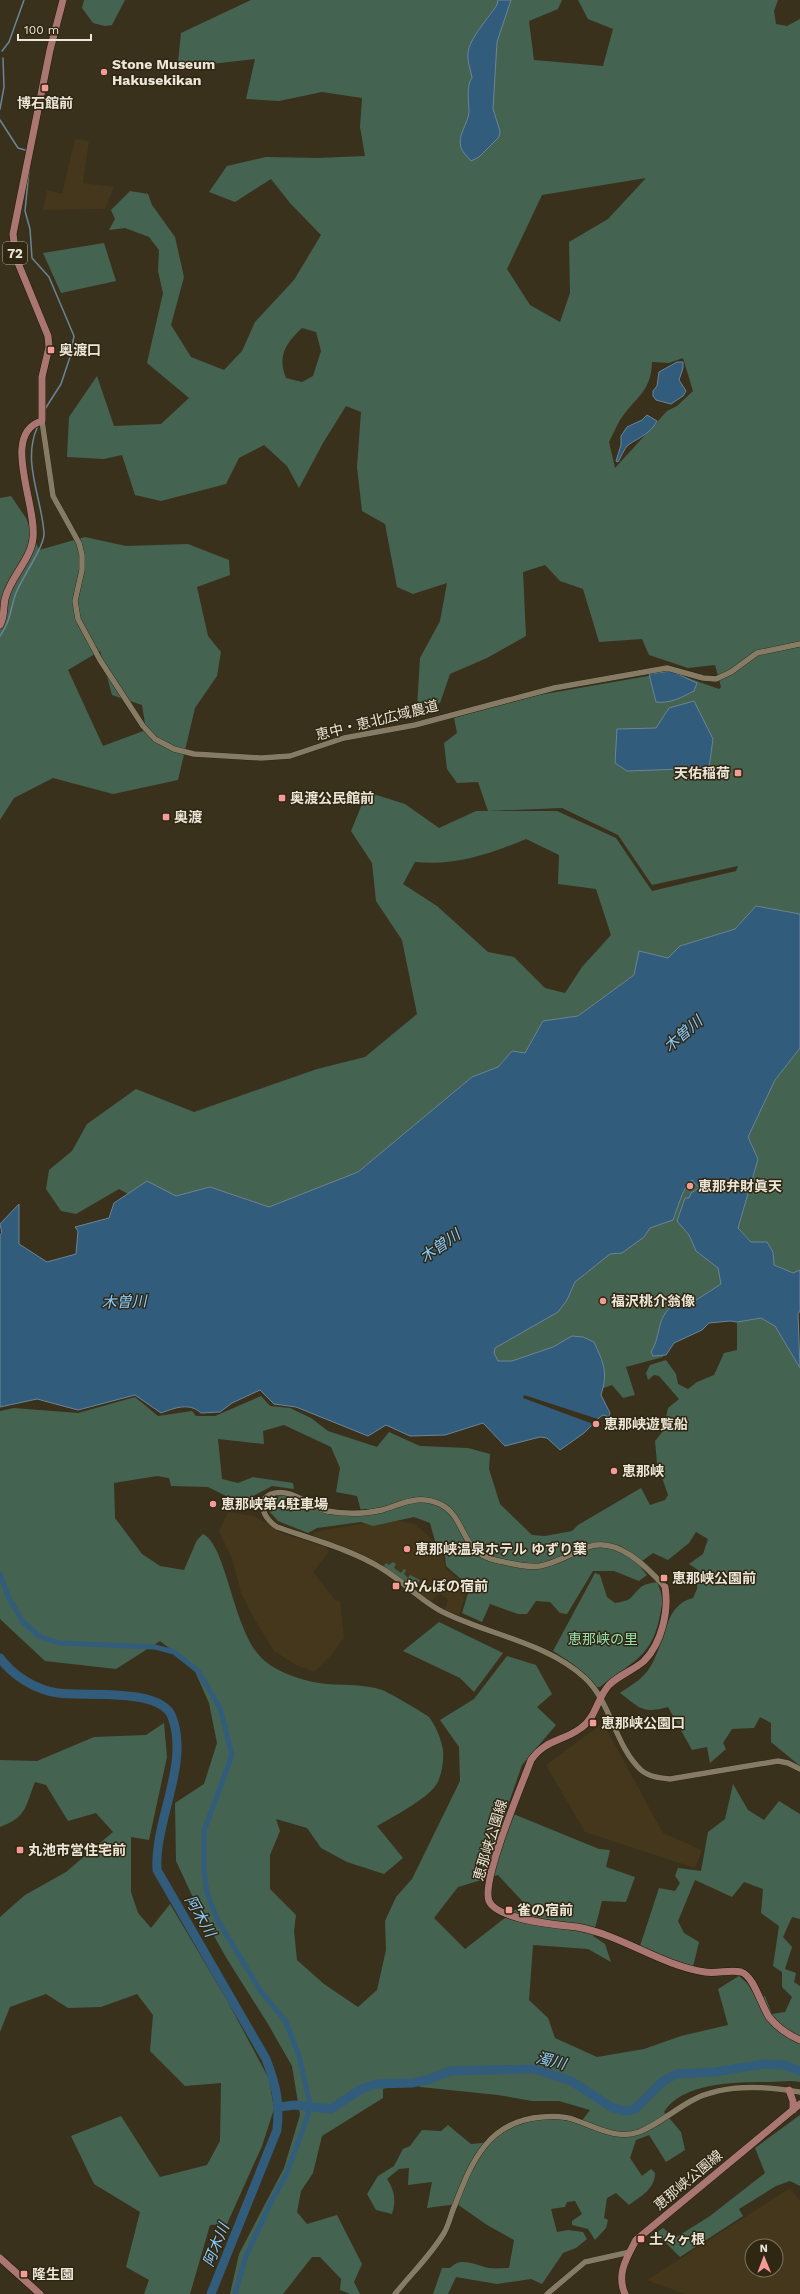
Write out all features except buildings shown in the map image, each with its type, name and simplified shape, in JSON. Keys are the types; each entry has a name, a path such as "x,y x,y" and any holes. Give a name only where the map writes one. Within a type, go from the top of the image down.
{"main road":[{"name":"72","path":"42,420 41,390 49,347 48,336 16,258 13,234 52,42 63,0"},
{"path":"0,625 4,614 5,598 33,539 32,516 18,446 23,431 27,426 42,420"},
{"name":"恵那峡公園線","path":"665,1586 667,1601 661,1629 653,1649 644,1661 610,1685 600,1698 591,1717 583,1727 573,1734 550,1742 538,1751 531,1760 497,1854 488,1887 489,1902 494,1907 506,1914 539,1922 603,1932 678,1965 706,1972 740,1972 748,1975 759,2000 769,2017 780,2028 800,2040"},
{"path":"789,2090 793,2101 793,2110"},
{"name":"恵那峡公園線","path":"625,2294 621,2276 636,2240 800,2104"},
{"path":"0,2258 40,2294"}],"street":[{"name":"恵中・恵北広域農道","path":"42,420 53,496 79,544 82,555 82,570 75,601 78,619 111,677 143,726 155,739 174,749 194,754 261,758 290,756 344,738 415,725 554,688 667,668 703,678 716,679 731,672 757,653 800,644"},
{"path":"665,1586 626,1552 608,1545 591,1546 555,1562 539,1566 510,1563 483,1557 469,1544 448,1509 433,1502 408,1500 382,1510 348,1513 325,1510 286,1492 275,1492 265,1498 263,1510 265,1516 277,1527 363,1558 389,1573 434,1608 555,1658 584,1678 600,1698 629,1755 642,1771 654,1777 670,1779 778,1761 788,1763 800,1769"},
{"path":"395,2294 445,2232 465,2178 477,2155 486,2142 500,2130 512,2124 528,2119 557,2116 574,2119 613,2134 629,2135 651,2126 708,2093 742,2088 789,2090 800,2092"},
{"path":"547,2294 585,2262 630,2252"}],"shaded area":[{"path":"75,139 89,141 83,183 114,187 105,209 43,210 47,190 62,194"},
{"path":"228,1512 254,1516 284,1534 327,1547 328,1553 313,1572 335,1600 340,1601 344,1638 331,1655 314,1672 296,1665 274,1651 254,1618 241,1592 232,1559 219,1531"},
{"path":"388,1519 415,1524 434,1541 434,1548 443,1556 446,1569 468,1587 459,1615 445,1610 448,1600 439,1593 431,1602 379,1563 312,1536 314,1532"},
{"path":"603,1723 663,1833 702,1850 695,1868 585,1832 546,1765"},
{"path":"790,2188 800,2201 800,2294 685,2294 647,2280"}],"green space":[{"path":"84,0 125,0 112,25 105,26 93,23 82,8"},
{"path":"251,0 562,0 558,9 529,21 534,60 603,66 613,29 588,19 578,0 778,0 774,11 776,24 787,26 800,19 800,914 756,906 735,929 680,946 668,958 640,951 634,975 578,1016 543,1021 525,1053 512,1051 498,1067 472,1077 358,1172 269,1207 210,1187 176,1197 147,1181 128,1194 119,1189 76,1214 61,1211 46,1189 49,1170 72,1151 87,1124 136,1089 194,1112 317,1069 365,1057 417,1014 402,940 376,901 372,863 351,831 367,792 405,804 439,828 476,811 488,811 478,782 457,783 447,769 444,743 457,733 454,718 539,695 671,672 719,689 721,687 715,665 688,668 649,655 642,639 599,642 583,589 560,581 545,565 523,572 526,636 487,658 450,674 440,703 417,708 420,658 440,621 447,583 413,594 397,587 385,524 362,511 357,467 361,412 346,406 323,443 299,488 287,466 264,445 239,458 226,484 161,501 135,495 122,455 104,459 67,457 69,417 97,376 114,426 161,424 189,398 147,363 163,293 158,271 159,250 149,237 125,228 109,230 115,219 111,210 130,191 148,194 152,205 175,237 184,277 171,325 191,357 224,370 242,351 255,322 294,280 321,235 290,203 271,179 235,202 209,192 227,166 266,157 318,158 365,156 360,127 362,98 322,92 279,101 246,99 255,59 211,64 178,62 181,33","holes":["646,178 608,219 569,242 570,293 560,322 530,305 507,269 542,195","302,328 316,332 321,351 313,376 302,382 286,378 283,370 283,356 291,339","683,358 693,391 677,406 667,411 615,468 609,442 617,425 649,381 652,362 669,363","562,808 618,835 652,885 738,866 736,871 652,891 616,838 557,811 488,811","526,839 559,855 558,884 596,889 611,935 582,967 565,993 545,988 514,957 488,952 437,906 403,884 415,862 444,862 472,858"]},
{"path":"104,243 116,281 61,293 43,253"},
{"path":"11,496 26,518 39,550 85,537 126,546 188,544 229,560 230,575 197,587 208,636 221,652 217,676 195,708 178,780 113,794 53,778 14,798 0,820 0,498","holes":["100,651 112,695 142,705 146,730 103,746 68,670"]},
{"path":"800,1048 800,1270 793,1273 774,1265 773,1252 751,1242 738,1228 758,1159 748,1137 775,1080"},
{"path":"688,1169 707,1186 729,1287 665,1324 663,1357 626,1367 635,1395 623,1398 612,1385 601,1389 499,1371 485,1348 567,1278"},
{"path":"761,1318 775,1326 800,1368 800,1766 771,1742 771,1723 760,1717 754,1728 732,1729 723,1743 726,1749 710,1763 707,1747 692,1750 668,1707 647,1710 637,1706 620,1693 645,1674 657,1653 669,1619 683,1602 693,1598 697,1589 698,1570 689,1564 703,1554 708,1539 696,1532 689,1543 668,1560 653,1553 638,1564 647,1575 639,1581 614,1571 593,1571 567,1614 560,1613 550,1602 536,1601 527,1614 518,1614 490,1604 482,1622 462,1613 470,1587 446,1566 445,1556 434,1547 435,1541 430,1523 414,1517 373,1526 361,1522 317,1528 308,1533 278,1521 267,1509 267,1501 275,1497 283,1496 296,1499 324,1513 362,1515 357,1496 336,1492 340,1468 331,1447 284,1425 263,1431 264,1444 218,1439 222,1479 238,1483 253,1477 293,1483 294,1489 272,1486 240,1503 208,1487 171,1486 169,1478 157,1476 114,1483 115,1518 142,1554 160,1566 184,1570 197,1540 203,1534 212,1542 219,1556 238,1614 246,1633 255,1650 266,1662 284,1673 305,1680 327,1684 366,1686 382,1690 429,1717 436,1728 443,1750 443,1763 436,1785 417,1802 377,1826 403,1858 384,1874 347,1862 321,1848 307,1828 276,1819 280,1831 270,1855 270,1889 296,1915 294,1931 297,1960 324,1984 358,2007 377,1990 386,1950 385,1921 396,1897 412,1879 460,1781 459,1747 440,1720 474,1699 507,1656 536,1665 552,1694 537,1707 556,1725 522,1765 506,1811 599,1849 610,1850 606,1867 635,1877 626,1902 602,1901 593,1936 605,1944 611,1962 588,1949 533,1945 529,2000 548,2018 555,2038 597,2057 644,2049 681,2036 728,2025 718,1989 739,1976 747,1983 757,1999 765,1996 772,2014 785,2012 792,1997 782,1987 782,1972 773,1966 779,1926 761,1913 763,1889 744,1882 732,1897 695,1880 678,1921 684,1933 699,1942 692,1971 640,1946 659,1888 675,1891 680,1883 675,1876 678,1868 701,1871 708,1832 725,1819 733,1784 748,1810 764,1820 779,1801 800,1814 800,1919 792,1917 783,1937 792,1947 785,1969 796,1973 794,1982 800,1986 800,2082 742,2082 697,2089 684,2095 672,2102 664,2112 681,2132 685,2150 666,2162 649,2135 636,2140 630,2158 642,2176 651,2169 655,2173 653,2183 646,2192 629,2205 616,2193 607,2198 604,2218 608,2220 606,2228 595,2240 588,2229 572,2225 572,2221 582,2214 575,2201 567,2202 565,2207 551,2209 557,2232 568,2230 583,2232 587,2239 576,2248 563,2253 542,2284 531,2279 497,2284 456,2277 448,2294 433,2294 442,2268 450,2268 454,2264 468,2262 489,2268 509,2268 514,2240 487,2225 457,2204 427,2208 432,2182 408,2185 409,2168 399,2169 387,2179 394,2196 392,2214 376,2210 367,2194 378,2176 394,2166 403,2149 410,2146 422,2130 441,2131 448,2125 471,2144 492,2142 512,2127 533,2120 556,2119 580,2123 590,2110 559,2101 532,2101 498,2095 420,2087 407,2080 383,2089 383,2098 322,2136 313,2173 301,2191 297,2212 307,2224 337,2215 362,2264 354,2282 360,2294 350,2294 340,2290 341,2279 320,2257 312,2257 283,2294 230,2294 239,2254 284,2168 300,2115 292,2066 268,2024 227,1959 197,1906 176,1861 175,1803 204,1784 217,1743 209,1703 193,1667 160,1641 116,1669 45,1661 0,1619 0,1411 14,1408 78,1413 135,1397 158,1416 192,1411 196,1416 215,1416 261,1396 270,1406 290,1408 311,1418 328,1431 377,1447 389,1432 420,1446 468,1448 490,1454 489,1469 500,1504 532,1535 545,1536 572,1531 578,1525 641,1488 650,1505 665,1500 668,1495 657,1463 655,1441 663,1431 668,1408 679,1399 659,1376 654,1375 648,1380 646,1373 650,1365 666,1360 676,1374 678,1384 688,1389 697,1382 714,1375 724,1353 737,1350 737,1322","holes":["498,1875 524,1903 465,1949 434,1918 458,1887"]},
{"path":"393,1562 396,1564 394,1568 401,1573 404,1569 406,1570 404,1574 408,1578 410,1575 420,1580 414,1589 384,1566 386,1563 389,1565"},
{"name":"恵那峡の里","path":"595,1573 600,1575 607,1597 615,1603 628,1600 643,1586 657,1582 662,1600 659,1620 650,1644 637,1660 600,1687 597,1687 571,1663 553,1651"},
{"path":"439,1622 503,1653 474,1692 460,1678 403,1651"},
{"path":"164,1723 167,1757 149,1840 131,1837 131,1892 138,1913 151,1928 170,1904 227,2000 269,2079 274,2109 262,2146 227,2224 210,2225 190,2294 144,2294 149,2280 126,2267 140,2212 94,2184 71,2136 121,2116 160,2177 207,2165 220,2141 221,2083 185,2086 150,2051 153,2015 137,1994 101,2007 68,2008 46,1994 10,2007 0,2032 0,1917 25,1895 66,1872 113,1832 96,1813 68,1821 46,1785 35,1782 24,1810 15,1819 0,1827 0,1760 37,1761 94,1737 146,1735"},
{"path":"800,2115 800,2186 790,2181 776,2186 739,2209 743,2216 680,2257 656,2233 663,2228 675,2238 710,2216 765,2173 755,2148"}],"water":[{"path":"498,0 511,0 497,42 493,109 500,131 499,137 479,157 471,161 462,150 460,143 469,112 468,89 472,78 468,56 469,47 480,28 497,5"},
{"path":"677,362 683,362 683,368 679,380 686,391 683,396 671,404 656,400 653,396 653,391 657,386 659,372"},
{"path":"647,415 657,421 644,435 628,445 618,462 616,461 621,445 621,436 627,427 642,420"},
{"path":"671,671 697,683 694,691 671,701 656,702 649,674"},
{"path":"694,701 713,739 709,768 627,771 615,763 617,729 656,728 669,708"},
{"name":"木曽川","path":"756,906 800,914 800,1048 775,1080 748,1137 758,1159 738,1228 751,1242 767,1242 773,1252 774,1265 793,1273 800,1270 800,1311 798,1314 800,1368 775,1326 761,1318 737,1322 730,1321 709,1323 702,1330 674,1343 666,1355 653,1356 651,1352 655,1345 661,1321 668,1309 675,1303 690,1304 721,1284 718,1268 696,1251 689,1235 677,1221 685,1198 689,1198 691,1193 699,1188 692,1180 686,1187 673,1220 650,1228 644,1237 622,1253 610,1254 575,1282 567,1300 558,1312 495,1348 494,1353 498,1361 512,1361 553,1347 572,1336 583,1337 594,1342 604,1368 604,1380 601,1395 610,1413 609,1417 603,1415 600,1417 584,1433 560,1450 547,1438 540,1437 505,1446 483,1423 445,1435 410,1436 386,1425 368,1436 296,1407 274,1404 260,1390 232,1403 220,1412 201,1413 192,1408 182,1407 161,1413 135,1395 78,1410 37,1399 0,1407 0,1235 2,1233 0,1224 19,1204 19,1244 47,1262 76,1254 78,1231 75,1227 109,1218 114,1203 147,1181 176,1196 210,1187 269,1207 358,1172 472,1077 498,1067 512,1051 525,1053 543,1021 578,1016 634,975 639,951 668,958 680,946 735,929"}],"pier":[{"path":"524,1395 598,1419 593,1424 523,1398"}],"waterway":[{"path":"2,51 9,42 24,0"},
{"path":"0,109 4,87 3,58"},
{"path":"0,120 18,148 25,150"},
{"path":"29,170 25,211 30,229 32,258 49,277 74,336 70,357 61,384 45,409"},
{"path":"0,636 4,630 16,593 37,554 43,539 43,520 34,480 31,454 37,428"},
{"path":"0,1574 9,1598 23,1622 39,1636 59,1643 155,1647 174,1652 198,1671 220,1708 232,1755 204,1831 204,1872 207,1893 217,1919 260,1990 286,2022 299,2056 309,2100 308,2115 286,2175 272,2200 246,2256 235,2294"},
{"name":"阿木川","path":"0,1658 11,1671 41,1689 70,1694 103,1694 138,1697 153,1701 165,1708 172,1717 176,1735 177,1754 161,1832 157,1870 266,2059 275,2086 278,2111 277,2130 211,2294"},
{"name":"濁川","path":"280,2107 294,2105 331,2109 361,2089 376,2084 412,2083 430,2079 450,2071 535,2069 571,2081 613,2108 627,2111 635,2109 663,2081 676,2074 715,2072 764,2064 784,2065 800,2071"}],"place":[{"name":"Stone Museum Hakusekikan","path":"104,72"},
{"name":"博石館前","path":"45,88"},
{"name":"奥渡口","path":"51,350"},
{"name":"天佑稲荷","path":"738,773"},
{"name":"奥渡公民館前","path":"282,798"},
{"name":"奥渡","path":"166,817"},
{"name":"恵那弁財眞天","path":"690,1186"},
{"name":"福沢桃介翁像","path":"603,1301"},
{"name":"恵那峡遊覧船","path":"596,1424"},
{"name":"恵那峡","path":"614,1471"},
{"name":"恵那峡第4駐車場","path":"213,1504"},
{"name":"恵那峡温泉ホテル ゆずり葉","path":"407,1549"},
{"name":"恵那峡公園前","path":"664,1578"},
{"name":"かんぽの宿前","path":"396,1586"},
{"name":"恵那峡公園口","path":"593,1723"},
{"name":"丸池市営住宅前","path":"20,1850"},
{"name":"雀の宿前","path":"509,1910"},
{"name":"土々ヶ根","path":"641,2239"},
{"name":"隆生園","path":"24,2274"}]}
